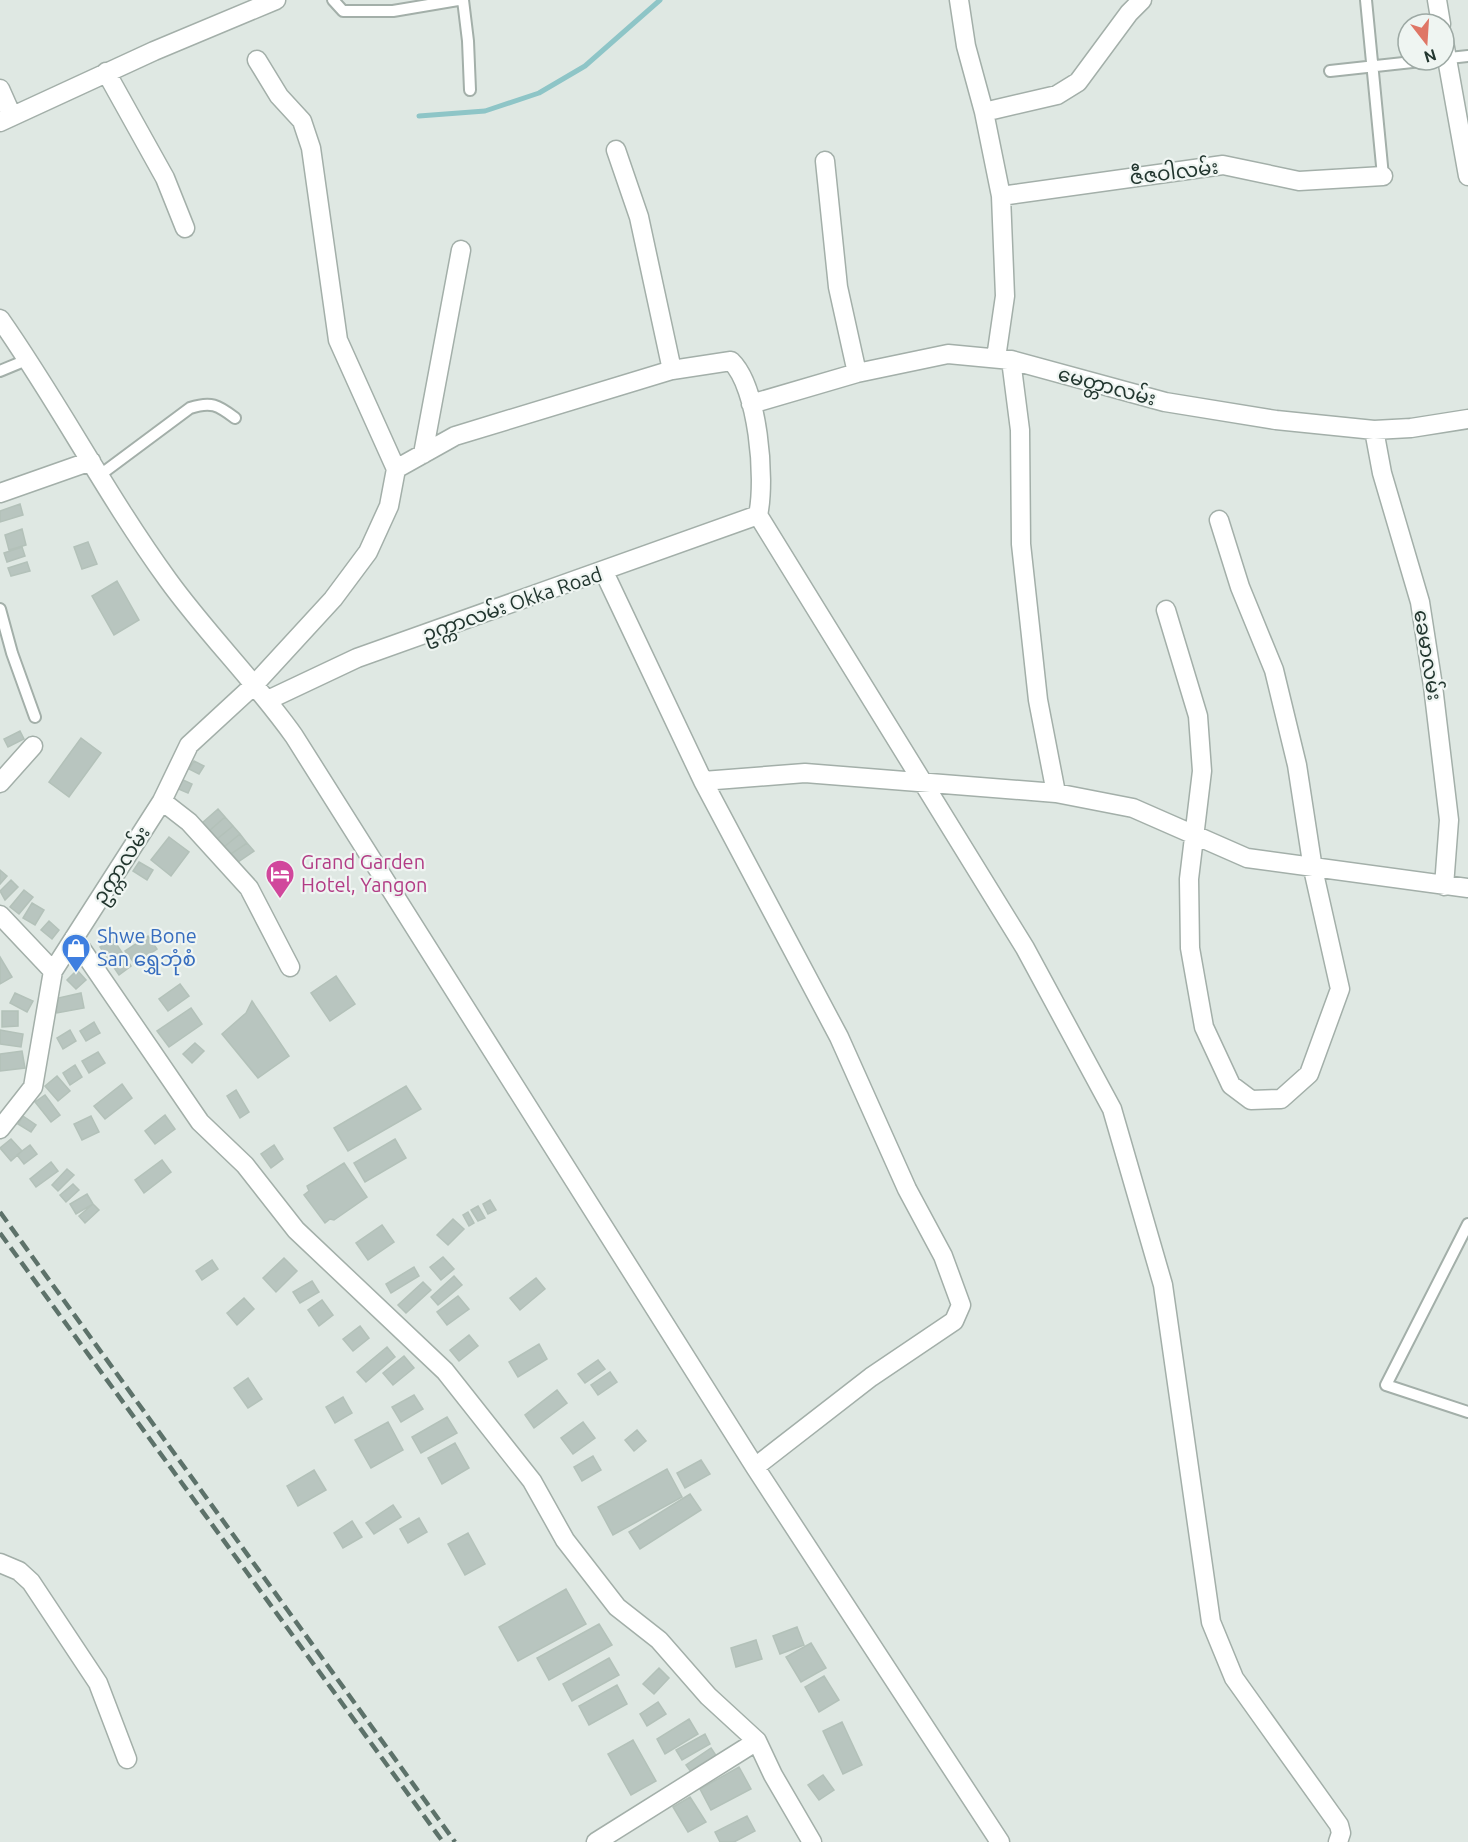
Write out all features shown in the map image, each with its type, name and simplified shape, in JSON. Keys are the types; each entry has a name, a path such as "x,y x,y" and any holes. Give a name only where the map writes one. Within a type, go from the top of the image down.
{"street":[{"path":"0,89 6,119 106,72 276,0"},
{"path":"959,0 966,46 984,112 1001,196 1005,296 1004,359 1020,430 1020,544 1038,700 1056,793"},
{"path":"984,112 1057,95 1078,82 1129,13 1142,0"},
{"path":"256,60 279,96 302,121 311,148 317,183 338,340 396,469 455,436 672,370 730,361 740,369 751,404 762,486 758,515 926,784 1025,948 1112,1109 1163,1285 1211,1622 1234,1678 1339,1824 1341,1833 1338,1842"},
{"path":"106,72 165,178 184,228"},
{"path":"1449,72 1468,176"},
{"path":"616,150 639,217 672,370"},
{"path":"825,161 838,287 857,373"},
{"name":"ဇီဇဝါလမ်း","path":"1001,196 1222,165 1299,181 1383,176"},
{"path":"423,454 461,250"},
{"path":"0,319 28,359 167,579 268,700 300,746 755,1467 1000,1842"},
{"name":"မေတ္တာလမ်း","path":"751,404 857,373 948,354 1004,359 1166,402 1276,420 1374,430 1411,428 1468,420"},
{"name":"ခေမာလမ်း","path":"1374,430 1382,472 1420,602 1429,654 1449,820 1444,886"},
{"path":"0,493 96,468"},
{"name":"ဥက္ကာလမ်း","path":"0,1129 33,1087 53,971 162,801 189,745 254,685 333,599 368,552 389,506 396,469"},
{"name":"ဥက္ကာလမ်း Okka Road","path":"268,700 357,658 604,572 758,515"},
{"path":"1166,610 1198,716 1202,771 1189,879 1190,948 1204,1027 1231,1085 1251,1100 1281,1099 1309,1074 1340,989 1313,869 1297,765 1274,670 1240,587 1219,520"},
{"path":"604,572 703,781 839,1037 907,1189 943,1257 962,1305 954,1321 862,1383 755,1467"},
{"path":"0,783 33,746"},
{"path":"703,781 805,773 1056,793 1133,808 1247,858 1313,869 1468,888"},
{"path":"162,801 189,822 249,888 290,967"},
{"path":"0,915 53,971"},
{"path":"74,938 200,1122 244,1165 296,1230 445,1371 532,1481 564,1540 617,1607 659,1640 708,1695 757,1741 773,1775 812,1842"},
{"path":"0,1563 19,1571 31,1582 98,1683 127,1759"},
{"path":"596,1842 757,1741"}],"lane":[{"path":"333,0 343,11 393,11 461,0 468,41 470,90"},
{"path":"1366,0 1383,176"},
{"path":"1330,71 1396,65"},
{"path":"0,371 28,359"},
{"path":"96,468 190,408 205,403 220,407 235,418"},
{"path":"0,609 12,652 35,717"},
{"path":"1468,1224 1386,1385 1468,1412"}],"building":[{"path":"20,504 23,515 0,522 0,511"},
{"path":"22,529 26,545 9,550 5,535"},
{"path":"88,542 97,564 82,569 74,547"},
{"path":"22,547 25,556 7,562 4,553"},
{"path":"27,562 30,571 11,576 8,568"},
{"path":"117,581 139,620 114,635 92,596"},
{"path":"20,731 24,739 8,747 4,739"},
{"path":"81,738 101,753 69,797 49,782"},
{"path":"194,761 204,766 199,774 189,769"},
{"path":"181,779 192,784 188,793 176,788"},
{"path":"218,809 225,817 209,831 202,823"},
{"path":"225,817 233,826 217,839 209,831"},
{"path":"233,826 240,834 224,847 217,839"},
{"path":"240,834 247,843 231,854 224,847"},
{"path":"169,837 189,852 171,876 151,860"},
{"path":"247,843 254,851 238,862 231,854"},
{"path":"139,862 153,870 147,880 133,871"},
{"path":"0,870 7,876 0,884"},
{"path":"11,880 18,887 5,900 0,891"},
{"path":"24,890 33,897 19,914 10,907"},
{"path":"32,903 44,910 35,925 23,918"},
{"path":"49,921 59,930 52,939 41,930"},
{"path":"148,936 157,949 135,964 125,951"},
{"path":"113,939 131,966 119,975 100,947"},
{"path":"0,957 12,977 0,984"},
{"path":"77,970 86,980 76,989 67,980"},
{"path":"336,976 355,1004 330,1021 311,993"},
{"path":"180,984 189,996 168,1011 159,999"},
{"path":"15,993 33,1001 27,1012 10,1003"},
{"path":"81,993 84,1008 57,1013 54,999"},
{"path":"252,1001 289,1056 258,1078 222,1034 246,1013"},
{"path":"191,1008 202,1024 169,1047 157,1031"},
{"path":"2,1011 18,1011 18,1026 2,1027"},
{"path":"94,1022 100,1033 86,1041 80,1031"},
{"path":"0,1030 23,1034 21,1047 0,1044"},
{"path":"70,1030 76,1041 63,1049 57,1038"},
{"path":"195,1043 204,1051 192,1063 183,1054"},
{"path":"22,1051 25,1068 0,1071 0,1054"},
{"path":"98,1052 105,1063 89,1073 82,1061"},
{"path":"75,1065 82,1077 70,1085 63,1073"},
{"path":"57,1076 70,1091 58,1101 45,1086"},
{"path":"122,1084 132,1098 105,1119 94,1106"},
{"path":"406,1086 421,1109 348,1151 334,1128"},
{"path":"236,1090 249,1112 240,1118 227,1096"},
{"path":"45,1095 60,1115 51,1122 35,1102"},
{"path":"165,1115 175,1129 155,1144 145,1131"},
{"path":"23,1116 36,1125 31,1132 18,1124"},
{"path":"91,1116 99,1132 82,1140 74,1124"},
{"path":"11,1139 22,1151 11,1161 0,1148"},
{"path":"395,1139 406,1158 365,1182 354,1163"},
{"path":"30,1145 37,1154 24,1164 17,1155"},
{"path":"274,1145 283,1159 271,1168 261,1154"},
{"path":"162,1160 171,1172 144,1193 135,1180"},
{"path":"51,1162 58,1171 36,1187 30,1179"},
{"path":"344,1163 367,1197 334,1220 330,1219 325,1223 304,1195 309,1191 307,1186"},
{"path":"67,1169 74,1175 58,1191 52,1185"},
{"path":"73,1184 79,1190 66,1202 60,1195"},
{"path":"87,1194 93,1204 76,1214 70,1204"},
{"path":"490,1200 496,1210 488,1214 483,1204"},
{"path":"93,1204 99,1210 85,1223 79,1216"},
{"path":"478,1206 485,1218 478,1221 471,1210"},
{"path":"468,1212 474,1223 469,1226 463,1215"},
{"path":"453,1219 464,1229 448,1245 437,1235"},
{"path":"382,1225 394,1242 368,1260 356,1243"},
{"path":"443,1257 454,1269 441,1280 430,1267"},
{"path":"284,1258 297,1271 276,1292 263,1278"},
{"path":"212,1260 218,1269 202,1280 196,1271"},
{"path":"414,1267 419,1276 391,1293 386,1284"},
{"path":"454,1276 462,1285 438,1305 431,1297"},
{"path":"536,1278 545,1289 520,1310 510,1298"},
{"path":"312,1281 319,1292 300,1303 293,1292"},
{"path":"423,1282 431,1290 406,1313 398,1305"},
{"path":"458,1296 469,1309 447,1325 437,1312"},
{"path":"244,1298 254,1309 237,1325 227,1313"},
{"path":"322,1300 333,1315 319,1326 308,1310"},
{"path":"360,1326 369,1338 353,1351 343,1339"},
{"path":"469,1335 478,1346 459,1361 450,1350"},
{"path":"539,1344 547,1359 518,1377 509,1362"},
{"path":"387,1347 395,1357 366,1382 357,1372"},
{"path":"404,1356 414,1368 393,1385 383,1373"},
{"path":"598,1360 605,1369 585,1383 578,1374"},
{"path":"610,1372 617,1382 598,1395 591,1385"},
{"path":"248,1378 262,1399 248,1408 234,1388"},
{"path":"557,1390 567,1403 534,1428 525,1415"},
{"path":"414,1395 423,1409 401,1422 392,1407"},
{"path":"343,1397 352,1413 335,1423 326,1407"},
{"path":"447,1417 457,1433 421,1453 412,1437"},
{"path":"388,1422 403,1450 371,1468 355,1440"},
{"path":"583,1422 595,1438 573,1454 561,1438"},
{"path":"637,1430 646,1441 634,1451 625,1440"},
{"path":"455,1443 469,1468 442,1484 428,1458"},
{"path":"593,1456 601,1470 582,1481 574,1467"},
{"path":"701,1460 710,1474 685,1488 677,1473"},
{"path":"667,1469 682,1497 613,1535 598,1507"},
{"path":"314,1470 326,1490 298,1506 287,1486"},
{"path":"690,1494 701,1510 640,1549 629,1532"},
{"path":"393,1505 401,1517 374,1534 366,1523"},
{"path":"419,1518 427,1532 408,1543 400,1529"},
{"path":"352,1521 362,1537 343,1548 334,1533"},
{"path":"468,1533 485,1564 465,1575 448,1544"},
{"path":"566,1589 586,1624 518,1661 499,1627"},
{"path":"599,1624 612,1645 549,1680 537,1658"},
{"path":"797,1627 804,1645 780,1654 773,1636"},
{"path":"756,1640 762,1659 736,1667 731,1648"},
{"path":"811,1643 826,1668 801,1682 786,1657"},
{"path":"609,1658 619,1675 572,1701 563,1684"},
{"path":"659,1668 669,1678 654,1694 643,1684"},
{"path":"824,1676 839,1700 819,1712 805,1687"},
{"path":"617,1685 627,1704 589,1725 579,1706"},
{"path":"658,1702 666,1714 647,1726 640,1714"},
{"path":"689,1719 698,1734 665,1754 657,1739"},
{"path":"842,1722 862,1765 843,1774 823,1731"},
{"path":"705,1734 710,1744 682,1760 676,1750"},
{"path":"633,1740 656,1781 631,1795 608,1754"},
{"path":"711,1748 719,1760 694,1776 686,1765"},
{"path":"739,1767 751,1789 711,1810 700,1789"},
{"path":"823,1775 834,1790 819,1800 808,1785"},
{"path":"690,1797 706,1822 688,1832 673,1807"},
{"path":"747,1816 755,1831 734,1842 720,1842 715,1832"}],"waterway":[{"path":"419,116 485,111 539,93 585,66 660,0"}],"railway":[{"path":"0,1212 455,1842"},
{"path":"0,1233 443,1842"}],"place":[{"name":"Grand Garden Hotel, Yangon","path":"280,900"},
{"name":"Shwe Bone San ရွှေဘုံစံ","path":"76,974"}]}
